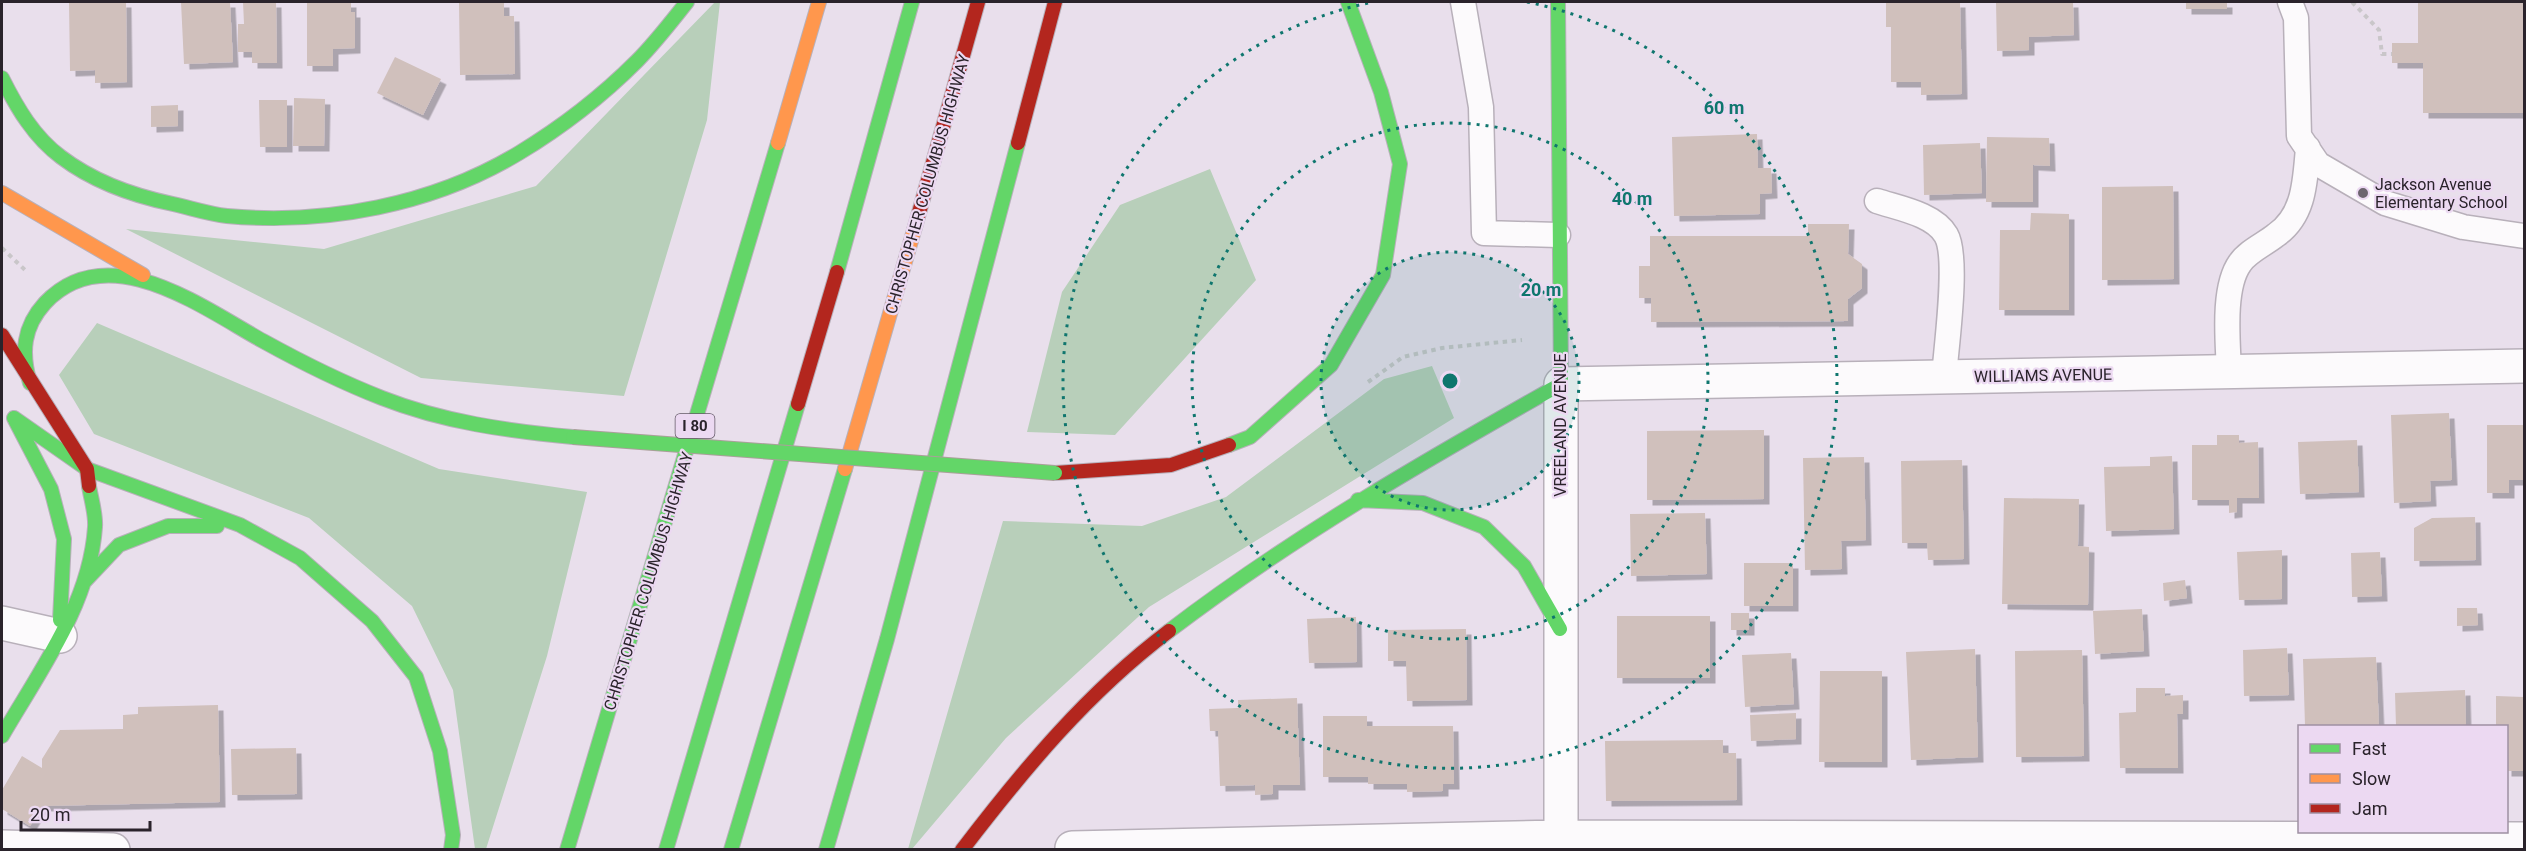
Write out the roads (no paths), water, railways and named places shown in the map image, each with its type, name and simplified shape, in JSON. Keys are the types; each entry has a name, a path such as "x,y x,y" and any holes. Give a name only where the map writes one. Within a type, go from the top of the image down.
{"main road":[{"path":"2,78 15,108 39,140 78,169 114,188 166,205 217,215 266,220 310,219 415,200 471,178 527,149 600,98 670,25 687,2"},
{"name":"CHRISTOPHER COLUMBUS HIGHWAY","path":"567,849 651,573 819,2"},
{"path":"666,849 819,335 912,2"},
{"name":"CHRISTOPHER COLUMBUS HIGHWAY","path":"731,849 887,328 978,2"},
{"path":"826,849 887,639 1055,2"},
{"path":"2,193 191,302 309,365 384,399 475,425 573,437 1055,473 1171,465 1250,437 1331,365 1383,275 1400,164 1381,92 1348,2"},
{"name":"VREELAND AVENUE","path":"1558,2 1558,235 1561,384"},
{"path":"30,383 22,348 26,330 34,314 52,295 66,285 88,278 110,275 134,279 191,302"},
{"path":"2,335 30,383 87,469 95,526 85,581 60,636 2,736"},
{"path":"962,849 1016,779 1058,731 1107,682 1201,606 1358,500 1561,384"},
{"path":"60,636 64,539 51,489 11,414 87,469 240,525 300,558 372,621 416,677 440,751 453,835 451,849"},
{"path":"1358,500 1423,503 1484,526 1524,566 1560,629"},
{"path":"85,581 119,545 168,526 240,525"}],"street":[{"name":"WILLIAMS AVENUE","path":"1561,384 2524,366"},
{"name":"VREELAND AVENUE","path":"1561,384 1561,843"},
{"path":"2,623 60,636"},
{"path":"1072,848 1561,843 2524,839"},
{"path":"2,847 113,849"}],"lane":[{"path":"1463,2 1481,107 1484,233 1558,235"},
{"path":"2290,2 2296,18 2299,136 2318,164 2385,203 2463,227 2524,236"},
{"path":"2229,372 2227,326 2231,287 2240,263 2292,221 2304,192 2308,148"},
{"path":"1877,201 1930,220 1946,235 1951,260 1944,377"}],"place":[{"name":"Jackson Avenue Elementary School","path":"2363,193"}]}
